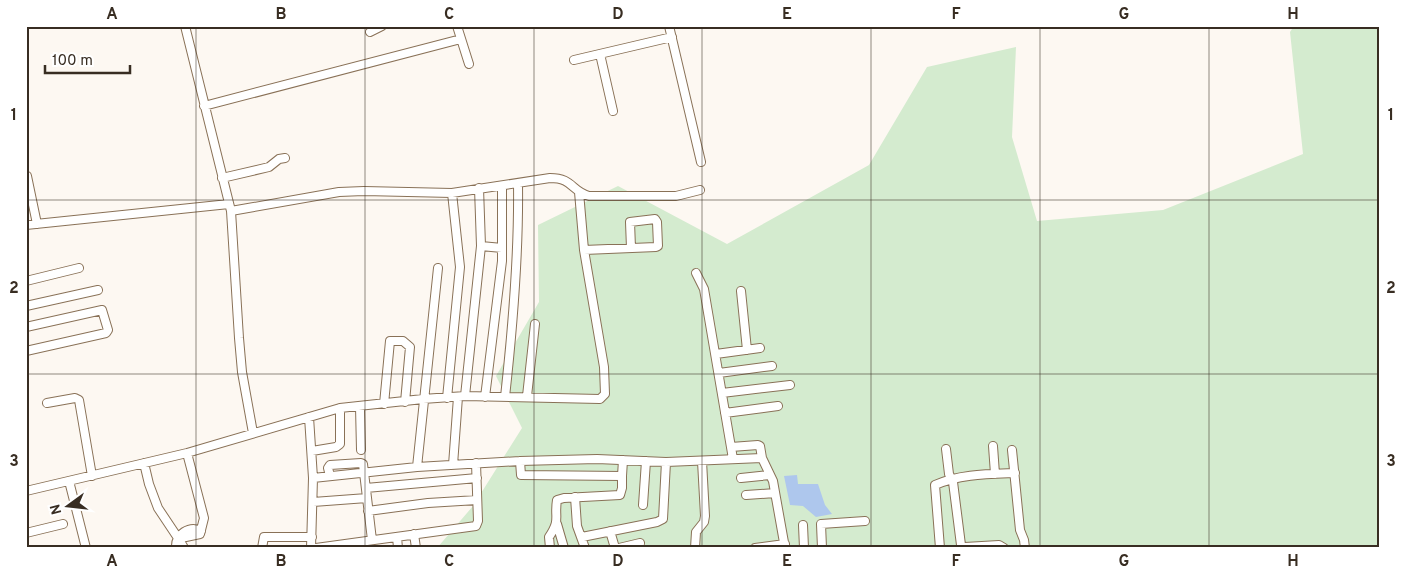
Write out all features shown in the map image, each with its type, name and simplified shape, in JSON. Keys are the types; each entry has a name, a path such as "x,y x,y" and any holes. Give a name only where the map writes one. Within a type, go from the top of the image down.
{"street":[{"path":"185,26 230,207 242,372 253,433"},
{"path":"370,32 382,26"},
{"path":"457,26 470,64"},
{"path":"670,26 701,162"},
{"path":"574,60 672,37"},
{"path":"204,106 461,39"},
{"path":"600,54 613,110"},
{"path":"222,178 269,167 279,159 285,158"},
{"path":"28,176 37,224"},
{"path":"26,225 230,207 338,192 452,193 558,178 568,181 579,192 589,196 676,196 700,190"},
{"path":"505,397 519,238 518,184"},
{"path":"485,397 502,248 502,186"},
{"path":"453,465 481,246 479,188"},
{"path":"26,491 187,453 340,408 462,397 527,396 600,399 605,394 604,367 584,250 579,192"},
{"path":"447,398 460,267 452,193"},
{"path":"584,250 631,248 658,246 657,222 655,219 630,222 631,248"},
{"path":"481,246 502,248"},
{"path":"26,281 79,268"},
{"path":"417,467 438,268"},
{"path":"696,273 704,288 733,459"},
{"path":"26,306 98,290"},
{"path":"741,292 747,350"},
{"path":"26,328 102,310 108,330 106,333 26,351"},
{"path":"527,396 535,324"},
{"path":"384,404 390,341 402,341 410,347 405,402"},
{"path":"716,354 760,348"},
{"path":"719,373 772,366"},
{"path":"722,393 790,385"},
{"path":"47,403 75,398 79,400 92,476"},
{"path":"725,413 778,406"},
{"path":"360,407 361,450"},
{"path":"312,451 336,447 340,444 340,408"},
{"path":"309,417 313,502 311,548"},
{"path":"731,447 760,446 762,458 770,475 775,493 785,546 755,548"},
{"path":"993,446 995,474"},
{"path":"946,449 961,546 986,547 999,545 1004,548"},
{"path":"1012,450 1020,530 1025,548"},
{"path":"179,544 182,538 200,534 204,518 187,453"},
{"path":"312,478 417,467 520,461 646,460 666,462 762,458"},
{"path":"564,548 557,524 557,500 560,498 620,495 622,488 622,460"},
{"path":"644,505 646,460"},
{"path":"520,461 521,475 622,476"},
{"path":"695,548 696,532 704,522 705,516 702,461"},
{"path":"582,537 657,522 663,519 666,462"},
{"path":"144,463 153,496 179,544"},
{"path":"316,548 352,545 476,526 478,523 478,500 476,463"},
{"path":"364,472 368,511 380,548"},
{"path":"940,548 934,487 952,479 1015,473"},
{"path":"742,478 770,475"},
{"path":"366,488 477,478"},
{"path":"69,481 86,548"},
{"path":"746,495 775,493"},
{"path":"575,497 577,522 584,548"},
{"path":"313,502 367,498"},
{"path":"368,511 478,500"},
{"path":"822,548 820,524 865,521"},
{"path":"26,533 63,524"},
{"path":"550,548 549,537 557,524"},
{"path":"803,525 804,548"},
{"path":"610,531 615,548"},
{"path":"414,534 416,548"},
{"path":"262,548 264,537 312,537"},
{"path":"397,537 398,548"},
{"path":"619,548 640,543"}],"green space":[{"path":"1294,26 1379,26 1379,548 437,548 473,506 522,428 496,376 539,302 538,225 618,186 727,244 869,165 927,67 1016,47 1012,137 1037,221 1163,210 1303,154 1290,32"}],"water":[{"path":"797,475 798,484 818,484 825,505 832,514 816,517 803,506 790,505 784,476"}]}
